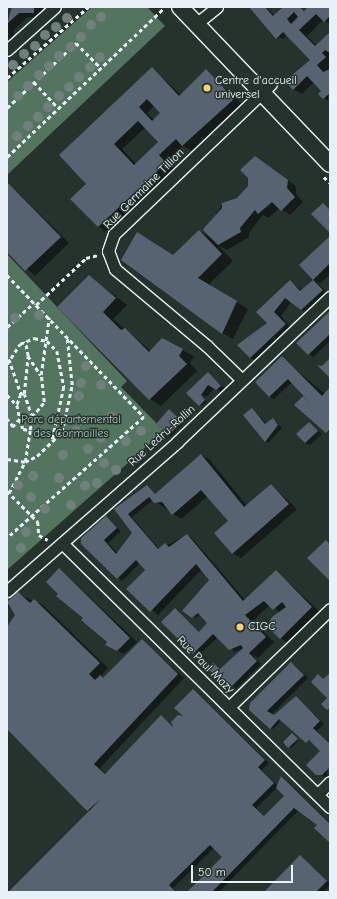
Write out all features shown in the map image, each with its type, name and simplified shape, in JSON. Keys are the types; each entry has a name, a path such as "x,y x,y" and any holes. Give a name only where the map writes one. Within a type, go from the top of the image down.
{"street":[{"path":"7,50 55,7"},
{"path":"196,24 217,7"},
{"path":"172,8 196,24 266,89 330,164"},
{"name":"Rue Germaine Tillion","path":"108,254 114,234 266,89"},
{"path":"108,254 114,269 208,346 242,380"},
{"name":"Rue Ledru-Rollin","path":"7,591 242,380 330,297"},
{"name":"Rue Paul Mazy","path":"62,543 330,807"},
{"path":"229,707 330,609"},
{"path":"318,794 330,782"}],"path":[{"path":"7,78 88,7"},
{"path":"8,155 101,68 172,8"},
{"path":"7,108 76,43 101,68"},
{"path":"34,82 58,108"},
{"path":"7,327 86,258 108,254"},
{"path":"7,275 144,417 7,538"},
{"path":"49,318 41,376 44,402 32,417 25,462 8,492 32,516 43,539 62,543"},
{"path":"7,459 25,462 52,443 62,432 72,384 67,337"},
{"path":"7,364 9,359 24,341 34,338 47,341 57,352 64,377 62,405 52,443"},
{"path":"24,341 28,356 41,376"},
{"path":"17,404 23,394 28,356"},
{"path":"9,359 32,417"},
{"path":"7,395 17,404 23,429 30,430"},
{"path":"7,419 13,428 20,418"}],"green space":[{"path":"92,7 147,7 165,26 7,175 7,82"},
{"name":"Parc départemental des Cormailles","path":"7,254 127,381 121,387 164,431 7,570"}],"building":[{"path":"12,7 34,7 34,13 19,13 7,24"},
{"path":"249,7 265,7 273,16 283,7 300,7 304,11 308,7 330,7 330,16 324,22 316,14 299,30 315,46 330,32 330,53 325,50 322,53 326,57 317,65 323,72 330,69 330,93 323,99 318,94 321,91 307,76 293,90 285,81 310,60 283,32 276,39","holes":["294,12 298,17 291,24 287,19"]},
{"path":"152,67 179,96 206,69 234,99 182,146 176,139 159,155 166,163 98,227 70,199 86,184 59,155","holes":["147,99 160,113 152,121 139,107","138,121 158,142 134,165 114,144"]},
{"path":"255,156 288,180 287,188 295,197 281,211 272,202 258,214 255,210 240,228 241,232 218,245 203,230 222,208 222,203 237,198 248,186 248,178 240,170"},
{"path":"7,182 61,237 25,271 7,252"},
{"path":"323,203 330,210 330,233 311,214"},
{"path":"199,230 222,254 198,278 237,301 222,334 121,260 137,232 173,255"},
{"path":"330,236 330,263 313,280 299,265"},
{"path":"89,275 116,298 103,312 121,330 125,328 149,352 162,338 183,349 179,356 187,364 149,400 57,307"},
{"path":"290,280 300,291 313,280 323,290 301,310 285,298 274,312 286,324 250,358 237,345 267,323 256,312"},
{"path":"330,311 330,334 308,355 296,343"},
{"path":"282,356 322,396 330,387 330,429 326,433 294,405 303,396 314,408 288,379 269,397 255,382"},
{"path":"330,358 330,378 317,365 322,366"},
{"path":"208,372 221,386 216,390 208,385 201,395 205,400 199,406 186,393"},
{"path":"252,408 265,424 273,418 278,425 265,442 243,415"},
{"path":"169,409 182,422 168,436 156,424"},
{"path":"309,422 318,431 305,443 296,434"},
{"path":"201,454 244,507 271,484 289,504 232,554 214,533 228,521 201,490 172,515 162,502 154,503 149,497 128,514 158,549 165,543 169,547 187,534 243,601 276,570 312,607 280,639 267,626 272,617 286,607 282,602 273,610 264,601 245,615 266,637 249,653 257,661 232,686 225,686 207,668 213,663 220,669 243,648 241,645 229,650 213,634 193,654 161,622 175,608 199,632 207,623 198,613 192,618 182,611 209,580 196,564 150,612 126,589 145,570 136,560 117,579 81,544 81,538 106,516 117,528 104,540 116,554 132,533 114,509 147,485 155,494"},
{"path":"326,540 330,545 330,581 307,558"},
{"path":"59,568 130,638 117,651 105,645 107,642 81,620 83,618 56,596 58,594 46,582"},
{"path":"18,592 30,603 34,599 100,663 89,674 95,680 100,675 103,678 142,639 178,674 94,764 105,774 161,715 173,727 171,722 178,715 183,716 174,708 193,689 265,760 258,767 274,783 252,805 264,816 284,796 276,788 281,776 330,824 330,843 314,828 317,825 294,808 212,892 187,892 222,857 210,845 169,885 176,892 8,892 101,799 87,811 7,729 7,627 15,615 7,602"},
{"path":"291,662 304,675 267,711 274,715 296,696 320,721 313,728 330,744 330,767 322,775 316,775 306,765 320,751 309,740 306,743 279,719 270,729 249,710 250,703"},
{"path":"330,673 330,707 327,710 321,704 327,698 311,682 318,674 323,679"},
{"path":"292,733 298,739 288,748 283,742"},
{"path":"300,855 327,881 316,892 264,892"}],"place":[{"name":"Centre d'accueil universel","path":"207,88"},
{"name":"CIGC","path":"240,627"}]}
